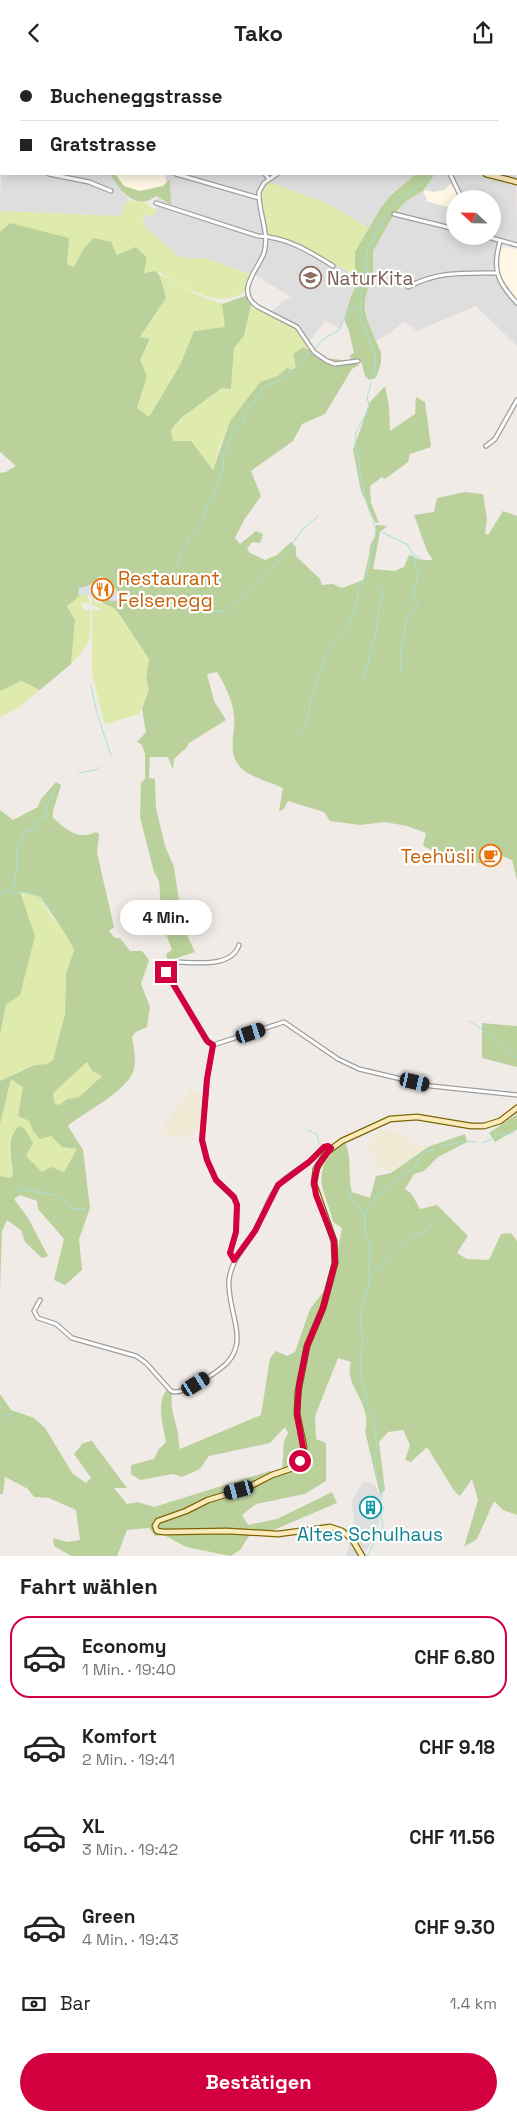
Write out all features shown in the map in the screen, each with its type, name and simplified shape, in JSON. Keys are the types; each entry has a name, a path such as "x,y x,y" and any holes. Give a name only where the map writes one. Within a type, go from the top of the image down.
{"street":[{"path":"54,175 89,182 111,191"},
{"path":"179,175 259,199"},
{"path":"266,175 269,179"},
{"path":"275,175 261,187 259,199 266,237 264,251 249,282 248,293 252,303 297,327 314,352 326,361 335,364 358,361"},
{"path":"450,175 458,190"},
{"path":"490,175 517,182"},
{"path":"156,203 258,236 275,237 303,247 333,266"},
{"path":"394,214 446,227"},
{"path":"501,241 517,245"},
{"path":"499,245 497,273 503,288 517,303"},
{"path":"408,287 433,276 497,273"},
{"path":"486,446 496,439 517,400"},
{"path":"213,1045 207,1041 166,972 168,965 174,962 199,963 226,959 234,955 239,945"},
{"path":"213,1045 284,1022 338,1059 359,1069 431,1086 517,1095"},
{"path":"213,1045 207,1079 202,1140 207,1160 216,1180 234,1197 237,1205 237,1227 230,1253 234,1260"},
{"path":"362,1556 352,1539 342,1531 330,1527 278,1534 228,1531 164,1532 157,1531 155,1527 158,1521 186,1511 208,1499 245,1489 272,1475 290,1469 302,1457 304,1447 297,1414 299,1385 307,1346 323,1308 335,1263 334,1241 316,1195 314,1182 318,1165 331,1148 390,1119 417,1117 484,1126 500,1121 517,1108"},
{"path":"40,1299 34,1311 38,1317 56,1324 72,1337 136,1356 146,1363 171,1391 179,1393 220,1368 234,1353 237,1345 237,1335 228,1292 234,1260 255,1231 278,1185 309,1162 324,1147 328,1146 331,1148"}],"shaded area":[{"path":"1,175 111,175 128,199 121,216 0,211"},
{"path":"116,175 165,175 166,181 163,186 140,191 124,186"},
{"path":"165,175 415,175 390,196 369,228 324,202 268,235 303,246 356,276 355,288 341,329 325,321 309,342 301,329 272,311 284,300 292,298 257,276 207,259 179,257 142,224 147,214 156,211 157,196 171,204 170,180 166,181"},
{"path":"434,175 516,175 517,242 501,238 501,190 446,190 446,245 500,245 498,265 502,278 517,299 517,346 476,306 417,331 404,321 388,335 376,341 368,322 365,299 373,271 373,251 394,214 406,201 423,191"},
{"path":"452,182 456,190 446,190 446,206 425,201 427,199 423,192 425,190 433,192 445,190"},
{"path":"506,247 517,250 517,299 502,278 498,265 500,250"},
{"path":"100,576 106,578 106,581 126,598 114,601 91,597 87,594 78,595 79,588 89,586"},
{"path":"190,1088 203,1098 200,1132 194,1129 188,1138 182,1134 178,1140 161,1131"},
{"path":"381,1129 407,1135 413,1145 426,1147 390,1172 376,1165 378,1158 367,1145"},
{"path":"364,1481 375,1485 380,1496 380,1520 377,1531 365,1554 371,1556 346,1556 355,1525 351,1502"}],"green space":[{"path":"111,175 116,175 124,186 140,191 163,186 170,179 171,205 157,196 143,202 137,201 121,190"},
{"path":"415,175 434,175 423,191 406,201 394,214 373,251 373,271 365,299 365,310 381,353 381,363 375,378 369,380 365,376 361,361 351,360 350,355 354,353 344,319 355,288 355,252 380,209 390,196"},
{"path":"270,182 324,202 369,228 355,252 356,276 303,246 268,235 261,200 265,188"},
{"path":"128,199 135,202 148,203 148,205 156,210 153,217 146,214 142,224 179,257 207,259 250,274 247,290 229,298 212,298 194,291 161,273 144,273 147,258 117,255 84,248 75,267 0,232 0,211 120,216"},
{"path":"10,223 69,238 67,264 74,267 84,248 94,238 111,242 117,255 136,247 147,258 144,273 156,271 160,276 166,298 140,337 150,339 140,360 147,376 137,408 149,417 180,365 194,331 225,327 222,304 248,295 251,305 244,336 234,348 231,389 222,388 181,418 171,430 173,441 191,441 213,470 230,421 260,382 278,376 287,368 292,370 296,367 293,354 303,347 327,358 355,362 359,365 352,369 325,414 302,424 293,441 251,471 261,496 244,520 235,538 240,544 256,531 263,534 260,543 252,542 247,549 250,553 265,560 277,555 291,542 296,547 296,556 320,579 322,585 333,584 342,588 363,580 370,546 376,534 376,525 387,526 380,532 373,569 395,571 404,567 409,555 421,560 433,560 427,551 414,515 434,512 437,498 465,492 483,494 487,519 485,533 488,535 503,511 517,516 517,881 512,860 486,850 478,856 489,861 484,864 451,859 423,846 426,833 407,826 385,822 360,825 330,821 324,812 288,801 283,810 279,811 283,788 250,774 236,762 233,749 234,715 230,698 217,672 207,674 214,701 226,720 189,743 174,759 173,770 168,757 150,757 149,778 155,779 156,808 165,846 174,867 183,927 195,952 168,961 166,954 172,950 162,922 159,881 154,872 140,817 141,783 145,779 145,754 142,745 137,742 146,732 142,709 149,689 146,679 149,659 114,608 102,603 103,599 114,601 126,598 98,580 84,588 83,593 67,606 75,620 71,664 40,690 21,681 0,691 0,473 16,466 0,452 0,232"},
{"path":"163,275 196,294 222,304 226,327 194,331 180,365 149,417 137,409 147,376 140,360 150,340 140,338 166,298 160,276"},
{"path":"251,305 290,324 299,331 311,350 303,347 293,354 296,367 260,382 230,421 219,448 213,470 191,441 173,441 171,430 181,418 222,388 231,389 234,348 244,336"},
{"path":"385,386 389,406 390,431 415,414 416,397 425,402 431,447 410,454 408,462 385,479 382,477 370,486 371,503 379,523 375,522 361,491 353,450 370,402"},
{"path":"87,594 90,603 82,603 82,608 89,610 90,607 91,626 89,639 83,650 71,664 75,620 67,606 78,595"},
{"path":"94,597 94,601 114,608 149,659 146,679 149,689 139,714 106,724 104,723 92,674 92,610 102,610 91,604"},
{"path":"21,681 40,690 18,708 0,717 0,691"},
{"path":"56,782 61,785 53,811 53,818 73,833 84,835 96,832 99,834 97,853 114,927 109,931 115,938 120,938 130,951 142,951 149,960 141,984 150,1007 147,1027 136,1032 132,1037 135,1062 131,1076 116,1092 68,1126 83,1150 90,1208 79,1239 82,1270 65,1285 54,1280 64,1239 38,1209 37,1201 20,1195 14,1199 28,1218 48,1256 42,1258 25,1242 21,1230 7,1220 2,1231 0,1291 0,1176 11,1178 13,1175 10,1149 15,1131 19,1126 25,1129 33,1143 26,1156 42,1172 51,1167 64,1172 77,1149 62,1147 51,1136 40,1139 33,1131 29,1121 18,1116 23,1087 11,1079 0,1124 0,1081 35,1065 47,1064 53,1060 65,1014 66,974 74,950 41,897 20,892 35,936 20,995 6,1005 0,1035 0,810 13,820 38,807 41,799","holes":["87,1062 92,1071 102,1076 79,1097 67,1099 59,1105 54,1103 53,1093"]},
{"path":"19,892 41,897 52,918 65,930 74,950 66,974 65,1014 53,1061 47,1064 35,1065 0,1081 0,1035 6,1005"},
{"path":"482,1023 517,1026 517,1067 482,1058"},
{"path":"87,1062 102,1076 79,1097 67,1099 59,1105 54,1103 53,1093"},
{"path":"11,1079 23,1087 18,1116 29,1121 33,1131 51,1136 62,1147 77,1149 64,1173 42,1172 26,1156 9,1144 13,1175 11,1178 0,1176 0,1124"},
{"path":"517,1114 517,1129 495,1142 489,1133"},
{"path":"465,1134 467,1142 438,1157 424,1171 414,1174 405,1189 411,1193 420,1209 437,1205 468,1236 457,1253 467,1259 489,1260 501,1234 511,1233 517,1241 517,1515 503,1510 494,1501 477,1539 464,1547 478,1500 472,1479 460,1496 455,1492 427,1447 411,1462 405,1460 410,1445 403,1430 388,1432 379,1442 385,1490 380,1495 365,1431 365,1412 351,1379 351,1362 338,1358 315,1416 316,1439 326,1443 326,1481 305,1494 256,1504 242,1515 248,1525 277,1519 332,1492 337,1503 264,1534 249,1536 240,1550 231,1556 186,1547 164,1535 155,1536 149,1528 127,1530 117,1556 71,1556 54,1546 53,1538 68,1542 80,1540 76,1510 49,1498 34,1497 28,1489 5,1477 3,1494 0,1494 0,1394 11,1410 34,1418 45,1428 73,1474 86,1483 91,1478 74,1454 83,1443 92,1441 127,1488 114,1488 127,1504 138,1502 154,1507 270,1471 273,1473 282,1470 284,1441 288,1433 285,1427 270,1443 209,1456 200,1469 182,1477 173,1474 140,1480 131,1474 131,1465 154,1459 159,1449 166,1442 161,1408 167,1390 172,1393 172,1409 180,1449 261,1415 270,1358 276,1351 287,1356 295,1352 310,1309 332,1281 342,1228 333,1222 321,1176 326,1161 334,1150 345,1143 349,1155 352,1192 370,1198 376,1176 391,1173 428,1147"}],"waterway":[{"path":"392,206 428,175"},
{"path":"373,376 376,358 362,322 360,296 367,276 366,259 368,248 386,215"},
{"path":"315,349 322,340 339,330 348,312 359,307"},
{"path":"174,570 189,537 202,522 224,467 223,455 234,431 243,423 244,414 258,398 262,388 283,379 311,352"},
{"path":"371,383 367,398 369,405 356,432 355,444 365,498 376,529 375,539"},
{"path":"204,611 224,611 240,598 263,574 280,561 302,530 318,516"},
{"path":"382,532 408,545 412,553 428,564"},
{"path":"301,733 308,717 310,703 328,651 345,632 357,604 358,590 366,577 374,542"},
{"path":"401,672 400,658 407,614 414,610 417,603 413,593 419,571 416,568 413,554"},
{"path":"364,678 377,628 379,607 383,598 381,585"},
{"path":"91,685 97,713 111,756"},
{"path":"79,773 95,770 99,767"},
{"path":"0,896 14,886 17,848 25,831 35,829 37,820 46,817 46,806 57,787"},
{"path":"9,892 33,894 54,912"},
{"path":"469,1021 493,1037 517,1057"},
{"path":"482,1143 492,1139 495,1134 511,1134 517,1129"},
{"path":"308,1130 318,1135 318,1141 321,1145"},
{"path":"441,1147 464,1141 477,1142"},
{"path":"382,1500 381,1493 384,1486 377,1477 374,1456 377,1447 374,1432 377,1423 367,1404 365,1387 361,1381 360,1357 363,1343 360,1314 369,1285 370,1243 365,1229 365,1216 368,1207 387,1186 416,1166 421,1155 426,1151 435,1150"},
{"path":"18,1189 56,1195 72,1208 87,1210"},
{"path":"345,1190 351,1195 351,1200 365,1216"},
{"path":"371,1273 374,1273 402,1243 426,1230 432,1222 433,1214"},
{"path":"0,1417 12,1414"},
{"path":"367,1556 383,1527 381,1515 384,1506"}],"place":[{"name":"NaturKita","path":"311,278"},
{"name":"Restaurant Felsenegg","path":"102,589"},
{"name":"Teehüsli","path":"491,856"},
{"name":"Altes Schulhaus","path":"370,1508"}],"route":[{"path":"166,972 207,1041 213,1045 207,1079 202,1145 216,1180 234,1197 237,1205 238,1221 230,1253 234,1260 255,1231 278,1185 309,1162 324,1147 328,1146 331,1148 318,1165 314,1175 314,1186 334,1241 335,1263 321,1314 307,1346 299,1385 297,1414 304,1447 304,1453 300,1461"}]}
